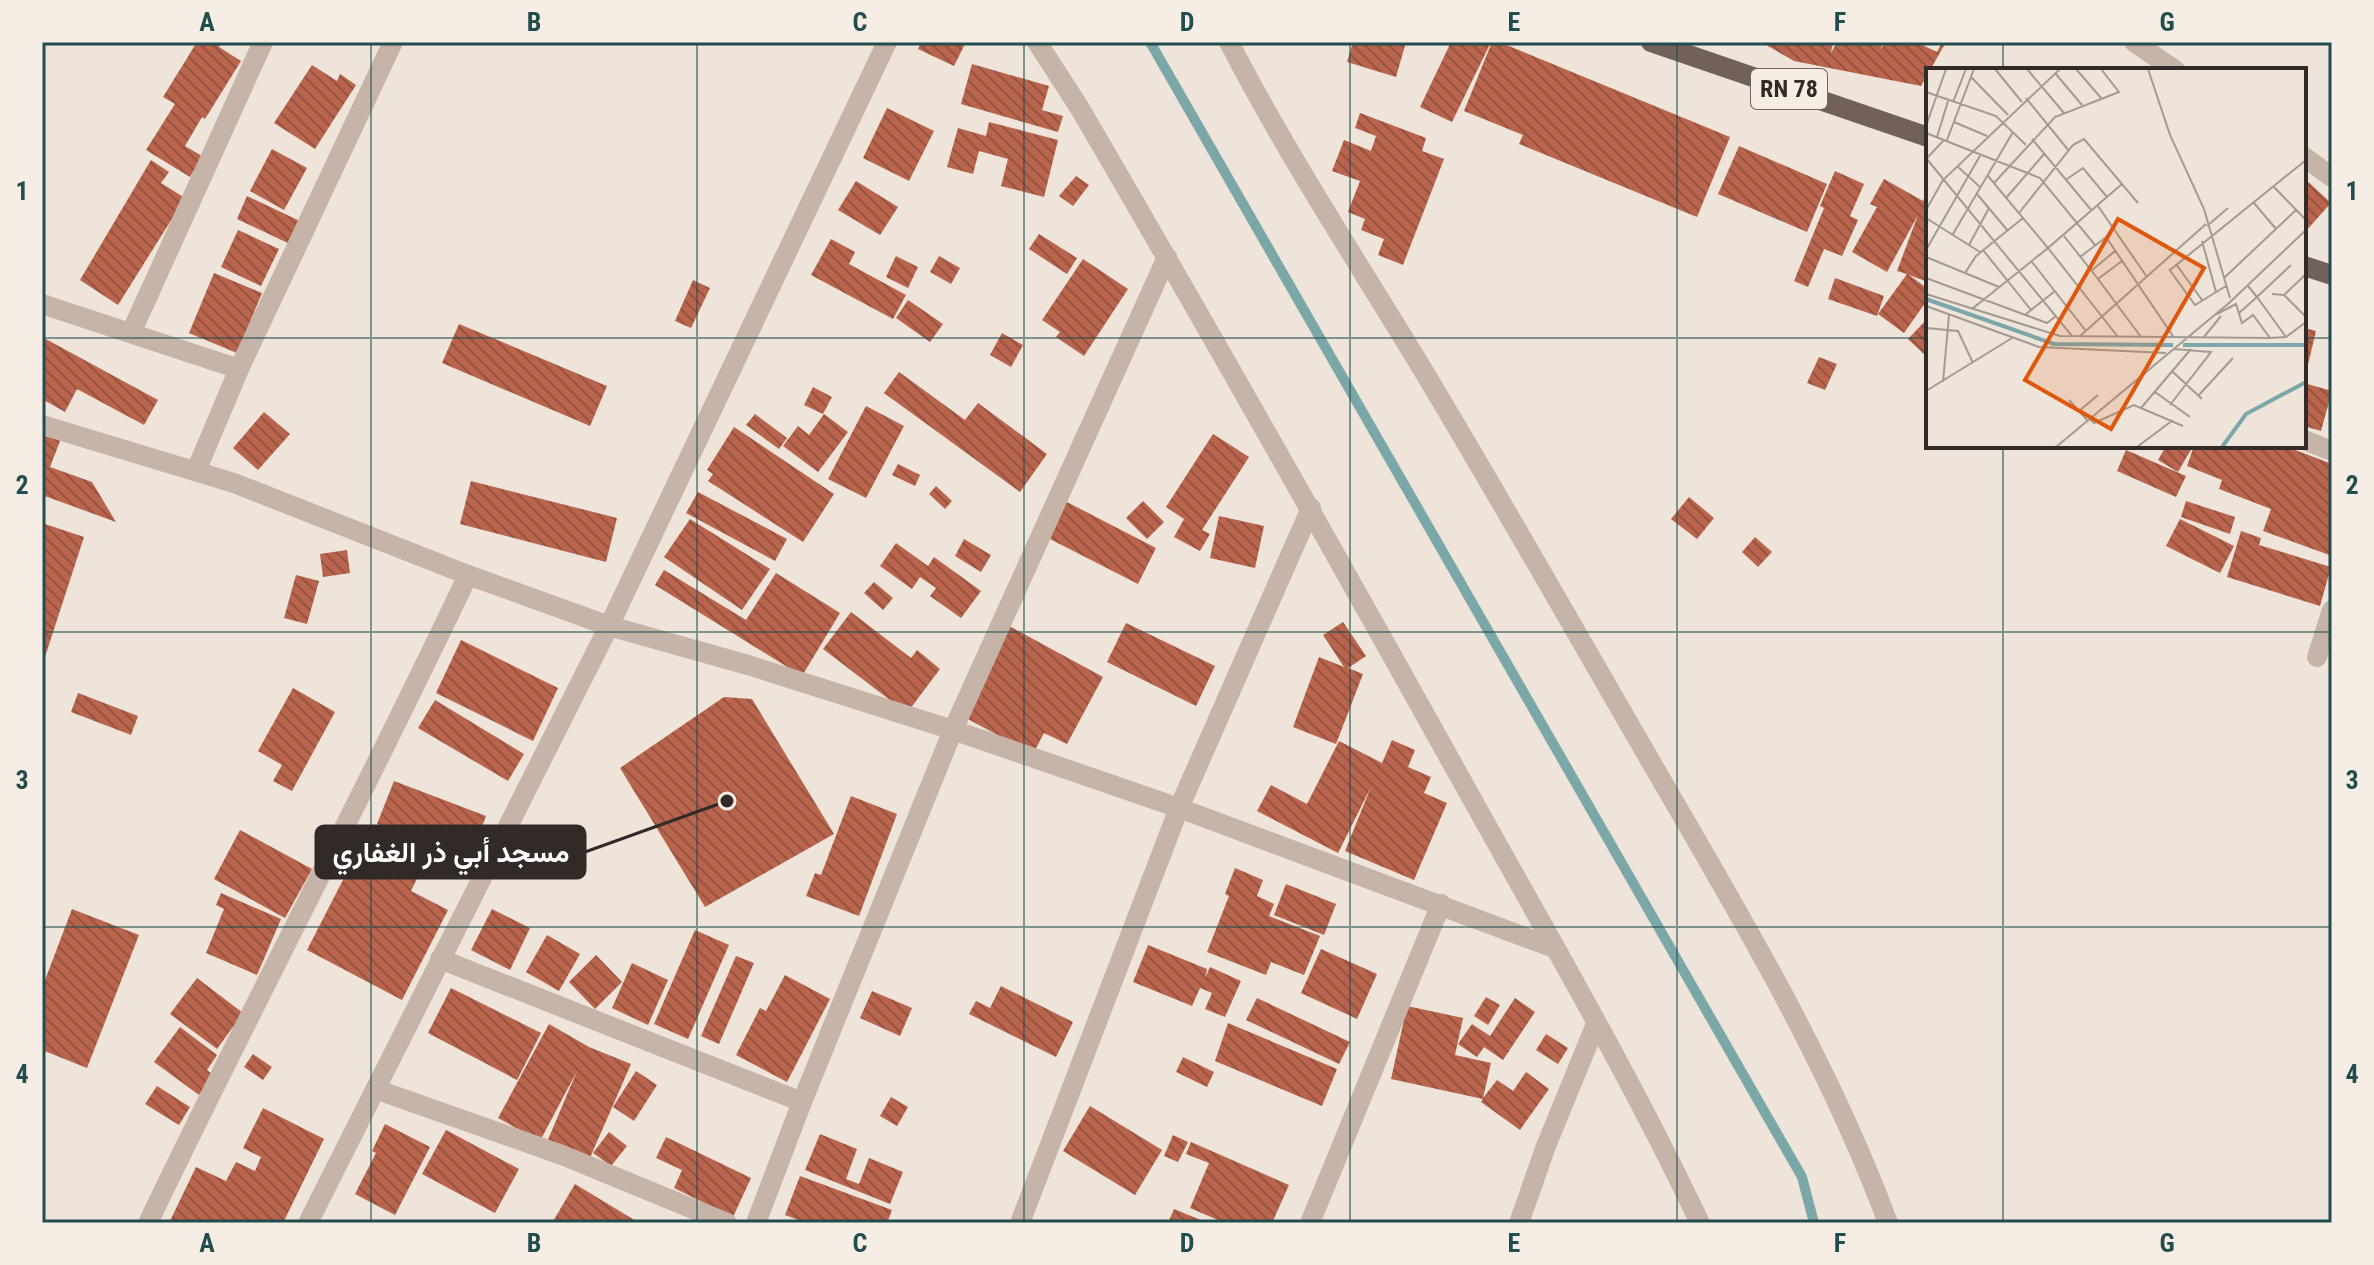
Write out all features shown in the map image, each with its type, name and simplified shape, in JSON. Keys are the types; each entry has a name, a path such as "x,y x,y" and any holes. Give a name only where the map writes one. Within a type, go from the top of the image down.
{"main road":[{"name":"RN 78","path":"1651,42 1926,136"},
{"path":"2306,267 2332,275"}],"street":[{"path":"131,333 263,42"},
{"path":"196,471 239,369 393,42"},
{"path":"308,1223 609,626 887,42"},
{"path":"1037,42 1079,107 1311,508 1596,1024 1671,1162 1700,1223"},
{"path":"1229,42 1259,101 1433,387 1804,1031 1875,1186 1888,1223"},
{"path":"2134,42 2172,68"},
{"path":"2306,158 2332,177"},
{"path":"756,1223 953,730 1167,257"},
{"path":"42,304 239,369"},
{"path":"42,425 234,483 468,575 609,626 748,665 953,730 1179,808 1554,948"},
{"path":"2306,441 2332,451"},
{"path":"1020,1223 1179,808 1311,508"},
{"path":"148,1223 228,1056 400,720 468,575"},
{"path":"2317,657 2332,610"},
{"path":"1310,1223 1441,904"},
{"path":"440,959 802,1102"},
{"path":"1519,1223 1546,1146 1596,1024"},
{"path":"375,1089 562,1155 727,1223"}],"building":[{"path":"197,42 222,42 219,47 241,61 185,146 202,156 190,177 146,150 175,104 163,97"},
{"path":"921,42 965,44 954,66 918,49"},
{"path":"1353,42 1406,42 1396,77 1347,62"},
{"path":"1451,42 1491,42 1452,122 1420,107"},
{"path":"1492,42 1499,42 1730,137 1697,217 1519,144 1523,135 1464,111"},
{"path":"1761,42 1833,42 1831,53 1837,42 1882,42 1881,49 1885,42 1916,42 1937,52 1942,42 1946,42 1931,68 1926,68 1926,77 1921,86 1794,61"},
{"path":"972,64 1049,86 1042,110 1063,116 1058,132 961,104"},
{"path":"312,65 337,81 340,74 356,85 315,149 274,123"},
{"path":"887,108 934,131 909,181 863,158"},
{"path":"1360,113 1426,138 1422,151 1444,159 1403,265 1378,255 1384,239 1361,230 1365,219 1348,212 1360,181 1332,171 1344,140 1371,151 1376,136 1355,128"},
{"path":"989,122 1058,140 1044,197 1001,186 1008,159 979,151 973,174 947,167 958,128 986,136"},
{"path":"1739,146 1827,184 1807,232 1718,194"},
{"path":"272,149 307,168 284,210 250,191"},
{"path":"151,160 169,172 161,183 185,198 118,305 80,280"},
{"path":"1835,171 1864,184 1850,216 1858,220 1842,256 1824,249 1808,287 1794,281 1824,208 1820,206"},
{"path":"1076,176 1089,185 1073,206 1059,196"},
{"path":"1884,179 1923,201 1926,194 1926,281 1909,275 1926,288 1926,302 1904,333 1878,314 1907,274 1897,271 1918,215 1887,272 1852,252 1877,207 1870,204"},
{"path":"2306,180 2331,203 2306,231"},
{"path":"856,181 898,207 880,235 838,210"},
{"path":"247,196 304,223 294,246 237,219"},
{"path":"238,230 279,249 261,286 221,267"},
{"path":"1039,234 1077,258 1067,274 1029,249"},
{"path":"831,239 855,252 849,264 906,295 893,319 811,275"},
{"path":"896,256 918,267 908,288 886,277"},
{"path":"939,256 960,268 951,284 930,272"},
{"path":"1083,259 1128,289 1084,356 1056,337 1060,332 1042,320"},
{"path":"214,273 262,293 237,353 189,333"},
{"path":"1835,278 1884,296 1877,316 1828,299"},
{"path":"693,280 710,288 691,328 675,321"},
{"path":"908,300 943,324 930,342 896,318"},
{"path":"1926,320 1926,356 1908,339"},
{"path":"459,324 607,386 590,426 442,363"},
{"path":"2306,328 2316,331 2306,373"},
{"path":"1002,333 1023,345 1011,367 990,355"},
{"path":"42,337 158,400 144,425 77,389 65,412 42,399"},
{"path":"1819,357 1837,364 1825,390 1807,383"},
{"path":"899,372 965,420 978,403 1047,454 1020,492 884,393"},
{"path":"2306,384 2332,391 2321,431 2306,427"},
{"path":"813,387 832,397 823,414 804,405"},
{"path":"866,406 904,426 866,498 828,479"},
{"path":"264,412 290,434 258,470 233,448"},
{"path":"755,414 787,438 779,449 746,425"},
{"path":"824,414 848,432 818,472 783,446 798,426 809,435"},
{"path":"42,418 47,419 60,441 50,467 92,482 116,522 42,495"},
{"path":"734,427 834,494 803,542 708,481 713,474 707,470"},
{"path":"1213,434 1249,457 1202,530 1210,534 1200,551 1174,537 1184,519 1166,507"},
{"path":"2165,448 2192,448 2178,472 2158,460"},
{"path":"2193,448 2290,448 2332,464 2332,556 2263,531 2271,509 2219,489 2222,480 2187,466"},
{"path":"2126,450 2186,476 2176,497 2117,471"},
{"path":"898,464 920,475 915,486 892,475"},
{"path":"471,481 617,518 606,562 460,524"},
{"path":"936,486 952,501 945,509 929,494"},
{"path":"698,492 787,539 775,561 686,513"},
{"path":"1689,497 1714,518 1697,539 1671,519"},
{"path":"1065,501 1156,548 1138,584 1046,537"},
{"path":"1143,501 1164,522 1147,539 1126,518"},
{"path":"2186,501 2235,517 2230,534 2181,517"},
{"path":"1219,516 1264,526 1255,568 1210,558"},
{"path":"690,519 770,569 742,610 664,557"},
{"path":"2180,519 2234,546 2220,573 2166,546"},
{"path":"42,523 84,537 43,663 42,663"},
{"path":"2241,531 2261,538 2259,545 2331,567 2320,606 2227,577"},
{"path":"1755,537 1772,552 1758,567 1742,552"},
{"path":"964,539 991,555 981,572 955,556"},
{"path":"896,543 928,566 934,557 981,591 961,618 930,596 936,588 920,577 912,589 880,566"},
{"path":"347,550 350,573 323,577 320,554"},
{"path":"664,570 746,620 776,573 840,613 802,676 655,585"},
{"path":"296,575 319,581 307,624 284,618"},
{"path":"874,582 893,598 883,610 864,593"},
{"path":"851,612 911,658 917,650 940,669 907,713 823,649"},
{"path":"1343,622 1366,656 1348,668 1363,674 1336,744 1293,727 1319,657 1344,667 1323,635"},
{"path":"1126,623 1215,666 1196,706 1107,662"},
{"path":"1009,626 1103,677 1067,744 1044,733 1033,754 964,717"},
{"path":"461,640 558,688 533,741 436,693"},
{"path":"293,688 335,712 292,791 273,781 282,765 258,751"},
{"path":"78,693 138,716 131,735 71,712"},
{"path":"724,697 752,699 834,834 705,907 620,768"},
{"path":"435,700 524,754 508,781 418,728"},
{"path":"1392,740 1415,750 1408,767 1431,777 1424,793 1447,803 1414,880 1345,851 1371,787 1338,853 1257,811 1271,785 1307,804 1339,741 1382,763"},
{"path":"394,781 486,816 470,859 377,824"},
{"path":"851,796 897,814 859,916 806,896 815,873 821,875"},
{"path":"240,830 312,869 285,918 214,879"},
{"path":"365,837 422,868 411,891 448,910 402,1000 307,950"},
{"path":"1235,868 1263,880 1257,896 1274,904 1269,916 1320,936 1304,975 1271,962 1266,975 1207,952 1229,896 1225,894"},
{"path":"1286,884 1336,904 1324,935 1274,915"},
{"path":"221,893 281,919 257,975 206,953 224,909 216,905"},
{"path":"72,909 139,935 87,1068 42,1050 42,988"},
{"path":"492,909 530,928 510,970 471,950"},
{"path":"695,930 729,945 688,1039 654,1024"},
{"path":"547,935 580,954 559,991 526,972"},
{"path":"1148,945 1207,969 1205,978 1210,967 1241,981 1225,1017 1205,1009 1212,993 1200,988 1192,1006 1133,982"},
{"path":"1321,949 1377,974 1357,1019 1301,993"},
{"path":"596,955 622,982 595,1009 569,982"},
{"path":"736,956 754,963 719,1044 701,1036"},
{"path":"632,963 668,980 648,1025 612,1008"},
{"path":"785,975 830,999 787,1082 736,1055 760,1008 766,1011"},
{"path":"197,978 243,1013 217,1049 170,1014"},
{"path":"1001,986 1073,1022 1056,1057 969,1014 976,1001 990,1008"},
{"path":"451,988 541,1033 517,1080 428,1033"},
{"path":"872,991 912,1008 900,1036 860,1018"},
{"path":"1486,997 1500,1005 1488,1025 1474,1016"},
{"path":"1257,998 1350,1042 1339,1064 1246,1020"},
{"path":"1515,998 1535,1012 1503,1060 1484,1047 1477,1057 1458,1044 1472,1024 1490,1036"},
{"path":"1407,1006 1463,1018 1455,1055 1491,1063 1483,1098 1497,1080 1513,1091 1526,1072 1549,1089 1520,1130 1481,1102 1483,1099 1391,1079"},
{"path":"1228,1023 1337,1069 1322,1106 1215,1061"},
{"path":"549,1024 589,1047 631,1064 589,1160 547,1142 577,1071 540,1141 498,1118"},
{"path":"180,1027 217,1055 207,1070 213,1075 199,1095 154,1062"},
{"path":"1546,1034 1568,1048 1558,1064 1536,1050"},
{"path":"253,1054 272,1067 263,1080 244,1067"},
{"path":"1183,1057 1214,1072 1207,1087 1176,1072"},
{"path":"636,1071 657,1085 634,1121 613,1107"},
{"path":"157,1086 190,1107 179,1125 145,1104"},
{"path":"891,1097 908,1107 897,1126 880,1116"},
{"path":"1090,1106 1162,1150 1135,1195 1063,1151"},
{"path":"263,1108 324,1139 283,1223 169,1223 196,1167 226,1181 236,1162 255,1171 261,1157 243,1148"},
{"path":"385,1124 430,1147 395,1215 355,1194 376,1153 372,1151"},
{"path":"446,1130 519,1169 495,1213 422,1174"},
{"path":"609,1132 627,1146 611,1166 593,1153"},
{"path":"820,1134 857,1149 846,1179 859,1184 869,1158 903,1172 890,1204 805,1170"},
{"path":"1173,1135 1188,1142 1178,1162 1164,1156"},
{"path":"666,1137 751,1178 733,1217 674,1188 682,1170 656,1158"},
{"path":"1191,1142 1289,1185 1272,1223 1225,1223 1190,1208 1209,1163 1186,1154"},
{"path":"800,1176 892,1210 887,1223 807,1223 785,1215"},
{"path":"575,1184 636,1221 552,1223"},
{"path":"1174,1209 1208,1223 1168,1223"}],"waterway":[{"path":"1150,42 1802,1177 1814,1223"}],"place":[{"name":"مسجد أبي ذر الغفاري","path":"727,801"}]}
